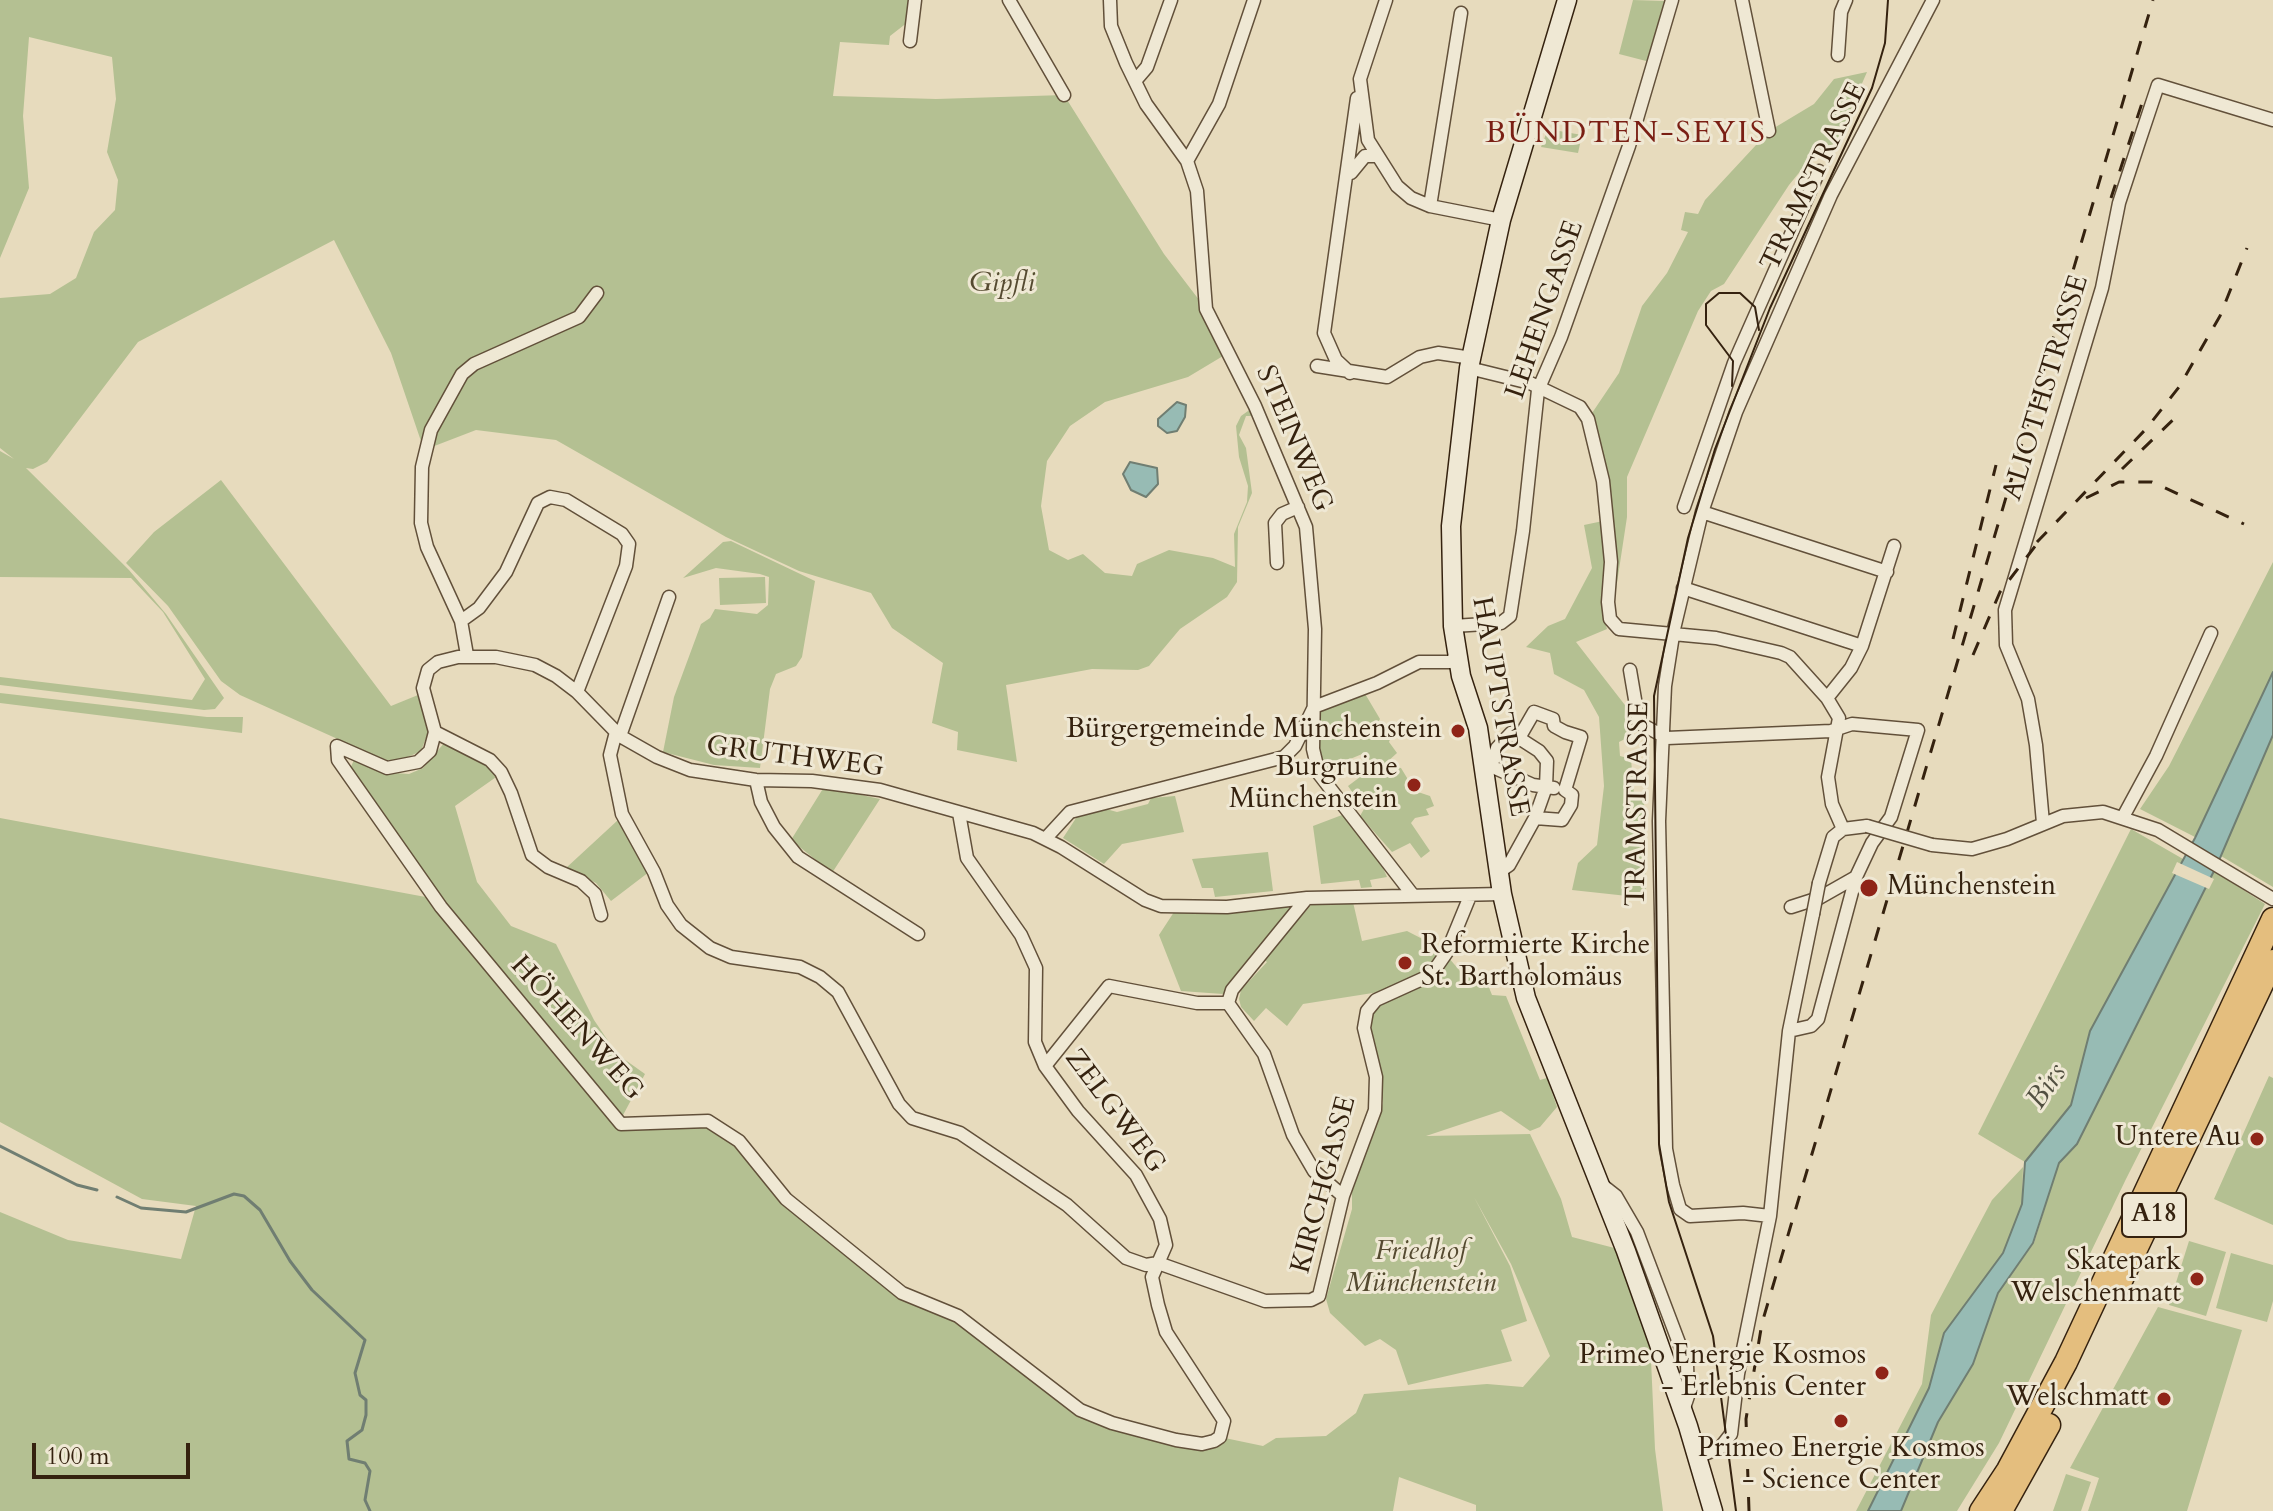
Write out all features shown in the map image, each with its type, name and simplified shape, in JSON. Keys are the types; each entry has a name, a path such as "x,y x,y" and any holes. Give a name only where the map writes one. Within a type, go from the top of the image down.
{"highway":[{"name":"A18","path":"1981,1511 2008,1470 2066,1362 2273,919"},
{"name":"A18","path":"2001,1511 2028,1466 2141,1242 2273,961"}],"main road":[{"name":"HAUPTSTRASSE","path":"1567,0 1501,220 1470,363 1451,526 1453,626 1457,657 1487,764 1502,894 1526,998 1626,1251 1683,1411 1713,1511"}],"street":[{"path":"910,41 915,0"},
{"path":"1009,0 1064,95"},
{"name":"STEINWEG","path":"1110,0 1111,26 1135,81 1146,104 1187,161 1197,191 1206,309 1255,406 1308,536 1314,608 1313,749 1319,774 1412,894"},
{"path":"1135,81 1147,67 1171,0"},
{"path":"1187,161 1219,104 1254,0"},
{"path":"1350,373 1336,360 1324,333 1360,79 1386,0"},
{"name":"LEHENGASSE","path":"1453,626 1501,623 1510,616 1523,531 1538,390 1561,337 1629,146 1635,117 1672,0"},
{"path":"1742,0 1769,131"},
{"path":"1838,55 1841,12 1846,0"},
{"name":"TRAMSTRASSE","path":"1770,1216 1743,1213 1690,1216 1680,1209 1666,1149 1660,735 1673,634 1702,512 1736,412 1781,304 1866,125 1933,0"},
{"path":"1430,206 1461,13"},
{"path":"1360,79 1368,140 1397,186 1430,206 1501,220"},
{"name":"ALIOTHSTRASSE","path":"2043,823 2028,699 2006,645 2005,610 2102,288 2119,203 2158,85 2273,120"},
{"path":"1348,179 1357,162 1365,156 1378,156"},
{"name":"TRAMSTRASSE","path":"1684,507 1734,363 1819,171"},
{"path":"467,655 461,621 427,547 421,523 424,450 462,374 509,345 579,317 597,293"},
{"path":"1317,366 1387,377 1420,357 1438,353 1530,383 1538,390 1580,407 1594,434 1609,549 1610,619 1619,629 1716,638 1790,657 1827,698 1839,718 1828,777 1832,804 1843,829"},
{"path":"461,621 479,608 506,572 538,503 550,497 566,500 622,534 629,544 626,566 577,692"},
{"path":"1277,563 1275,523 1282,514 1298,507"},
{"path":"1702,512 1887,572"},
{"path":"1827,698 1851,668 1862,646 1894,546"},
{"path":"1683,588 1862,646"},
{"path":"669,597 610,755 622,814 654,872 667,905 681,925 710,948 731,957 800,967 820,977 838,992 899,1104 912,1118 960,1133 1067,1205 1126,1258 1146,1265 1158,1263"},
{"path":"2123,817 2156,756 2211,633"},
{"name":"GRUTHWEG","path":"435,732 423,688 424,676 438,662 467,655 516,660 535,665 577,692 618,734 657,757 690,770 756,780 852,785 1046,838 1145,900 1161,906 1227,907 1307,898 1502,894"},
{"path":"1046,838 1070,812 1284,757 1295,746 1314,707 1377,683 1419,662 1450,662 1457,657"},
{"path":"1630,670 1639,723 1674,739 1862,724 1918,730 1891,817 1872,843 1856,877 1818,1019 1811,1026 1789,1031"},
{"path":"1519,738 1534,712 1553,719 1554,726 1581,737 1565,790"},
{"path":"435,732 496,766 511,793 532,855 548,867 581,881 595,894 601,915"},
{"name":"HÖHENWEG","path":"435,732 423,759 398,768 387,768 337,746 338,760 441,907 621,1124 708,1121 739,1141 786,1199 902,1293 958,1316 1080,1410 1112,1423 1192,1444 1202,1444 1220,1437"},
{"path":"1499,872 1509,865 1535,818 1546,787 1544,755 1511,733 1487,764 1533,785 1546,787 1565,790 1572,795 1562,820 1535,818"},
{"path":"756,780 761,802 774,827 798,857 918,934"},
{"path":"1697,1457 1720,1448 1730,1438 1738,1374 1770,1216 1789,1031 1824,862 1833,837 1843,829 1867,826 1932,845 1981,847 2043,823 2090,811 2123,817 2158,830 2269,897"},
{"name":"ZELGWEG","path":"959,813 967,858 1021,935 1036,968 1035,1042 1045,1066 1078,1111 1136,1175 1165,1233 1166,1245 1152,1277 1166,1332 1217,1406 1224,1421 1220,1437"},
{"path":"1791,907 1819,898 1856,877"},
{"name":"KIRCHGASSE","path":"1158,1263 1265,1301 1311,1300 1319,1296 1343,1196 1375,1110 1376,1077 1364,1028 1367,1011 1376,1000 1431,975 1447,952 1470,896"},
{"path":"1228,1003 1232,990 1307,898"},
{"path":"1045,1066 1109,986 1197,1003 1228,1003"},
{"path":"1228,1003 1264,1054 1293,1135 1314,1171 1343,1196"}],"green space":[{"name":"Gipfli","path":"0,0 910,0 908,22 890,36 889,45 840,42 833,96 936,99 1064,95 1164,254 1206,309 1228,353 1188,377 1105,402 1070,426 1047,461 1041,506 1049,550 1068,560 1083,554 1105,573 1132,576 1137,564 1169,550 1213,558 1235,567 1234,534 1247,502 1248,486 1239,457 1236,426 1241,416 1255,406 1259,416 1246,416 1239,435 1246,448 1252,493 1238,527 1237,582 1227,597 1180,629 1149,666 1138,670 1092,669 1006,685 1017,762 957,750 958,732 932,723 943,663 892,628 871,593 799,571 726,537 556,440 476,430 424,450 391,353 334,240 138,342 47,462 33,469 26,468 129,570 166,614 224,698 215,709 204,710 0,685 0,677 192,700 205,679 163,612 131,578 0,577 0,451 14,459 0,448 0,298 50,294 76,278 94,232 115,210 118,180 107,152 116,99 112,57 29,37 23,116 29,188 0,258"},
{"path":"1633,0 1665,1 1650,62 1619,54"},
{"path":"1867,72 1836,143 1816,152 1789,185 1724,284 1711,291 1698,311 1627,477 1627,517 1615,596 1588,419 1619,373 1642,306 1667,273 1688,232 1681,230 1685,212 1698,214 1705,200 1769,131 1814,104 1834,79"},
{"path":"1548,129 1582,135 1578,153 1541,147"},
{"path":"221,480 391,706 418,695 430,727 421,751 397,762 382,759 240,695 221,681 168,606 126,563 154,532"},
{"path":"1603,521 1606,548 1603,616 1607,629 1576,642 1628,709 1633,735 1619,742 1620,756 1631,759 1634,795 1644,796 1646,898 1572,890 1578,863 1597,845 1604,786 1599,717 1584,690 1554,674 1550,653 1526,647 1548,626 1565,619 1592,568 1584,525"},
{"path":"731,541 815,581 802,657 796,666 776,674 770,689 760,768 714,765 663,752 674,697 701,624 710,618 715,609 757,614 768,605 769,577 760,574 716,568 683,578 723,542"},
{"path":"2273,562 2273,672 2195,837 2140,809 2169,766"},
{"path":"765,577 766,603 720,605 719,578"},
{"path":"1364,692 1380,719 1374,730 1387,729 1391,737 1389,742 1397,753 1386,763 1401,768 1415,791 1430,796 1434,806 1426,809 1429,815 1415,818 1411,823 1430,851 1421,858 1410,843 1392,852 1360,816 1364,809 1348,786 1372,768 1367,752 1326,769 1320,757 1318,713"},
{"path":"0,693 207,717 243,717 242,733 0,703"},
{"path":"2273,735 2273,887 2221,856"},
{"path":"445,742 484,762 499,775 455,806 477,882 511,926 556,944 594,1020 617,1054 645,1074 622,1117 446,908 349,771 354,760 380,772 409,774 423,768"},
{"path":"824,787 880,799 832,873 791,840"},
{"path":"1175,796 1184,832 1122,844 1104,864 1063,838 1078,815 1106,809 1117,812 1148,804 1151,798"},
{"path":"1342,815 1376,852 1387,877 1370,880 1372,887 1361,888 1359,880 1321,884 1313,826"},
{"name":"Friedhof Münchenstein","path":"0,818 431,898 617,1124 708,1121 727,1132 786,1199 902,1293 958,1316 1080,1410 1192,1444 1220,1437 1263,1446 1276,1438 1326,1436 1356,1413 1364,1394 1487,1384 1523,1387 1550,1356 1511,1264 1474,1197 1510,1266 1527,1321 1501,1330 1512,1361 1408,1385 1396,1350 1380,1339 1365,1346 1330,1313 1326,1299 1352,1209 1352,1192 1383,1103 1370,1026 1372,1016 1379,1002 1448,957 1466,978 1482,970 1492,995 1506,996 1540,1080 1547,1078 1557,1107 1540,1127 1530,1131 1501,1111 1426,1136 1530,1134 1561,1199 1572,1237 1626,1251 1649,1315 1655,1449 1663,1511 1476,1511 1476,1505 1399,1477 1393,1511 0,1511 0,1212 68,1240 181,1259 196,1206 142,1199 0,1122"},
{"path":"618,820 649,872 611,901 596,883 566,868"},
{"path":"2131,829 2183,859 2090,1031 2071,1105 2025,1162 1978,1134"},
{"path":"1268,852 1273,891 1215,897 1213,888 1202,888 1192,859"},
{"path":"2214,871 2265,904 2126,1179 1999,1443 1957,1511 1901,1511 1938,1422 1973,1364 1998,1293 2034,1243 2059,1163 2077,1144"},
{"path":"1353,902 1362,941 1407,931 1438,947 1434,966 1426,973 1379,992 1303,1004 1287,1026 1266,1008 1254,1021 1241,1007 1239,999 1241,990 1267,962 1264,960 1312,904"},
{"path":"1288,907 1291,911 1223,994 1181,991 1159,935 1174,912 1228,913"},
{"name":"Untere Au","path":"2269,1076 2273,1078 2273,1225 2214,1199"},
{"path":"2023,1167 2022,1204 2003,1253 1944,1333 1929,1388 1880,1490 1868,1511 1856,1511 1922,1384 1931,1315 1992,1200"},
{"name":"Skatepark Welschenmatt","path":"2189,1241 2226,1252 2206,1316 2169,1305"},
{"path":"2231,1253 2273,1265 2273,1301 2267,1322 2216,1308"},
{"name":"Welschmatt","path":"2158,1307 2242,1330 2187,1511 2088,1511 2099,1478 2070,1468"},
{"path":"2066,1474 2091,1482 2081,1511 2053,1511"}],"water":[{"path":"1177,402 1186,405 1185,417 1177,431 1167,433 1158,426 1158,419"},
{"path":"1130,462 1157,468 1158,484 1146,497 1131,490 1123,474"},
{"name":"Birs","path":"2273,672 2273,735 2217,865 2077,1144 2059,1163 2033,1243 1998,1293 1973,1364 1938,1422 1901,1511 1868,1511 1929,1388 1944,1333 2003,1253 2022,1204 2025,1162 2071,1105 2090,1031 2195,838"}],"pier":[{"path":"2177,862 2214,879 2209,889 2172,873"}],"waterway":[{"path":"0,1146 77,1185 97,1190"},
{"path":"117,1197 141,1208 186,1212 234,1194 244,1196 260,1210 290,1261 312,1290 365,1340 355,1373 360,1395 366,1400 366,1415 362,1430 347,1441 349,1459 365,1463 370,1471 365,1500 370,1511"}],"tram line":[{"path":"1736,1511 1713,1336 1669,1202 1659,1144 1654,696 1688,538 1715,449 1770,308 1872,88 1885,43 1888,0"},
{"path":"1732,386 1733,361 1706,325 1706,304 1719,293 1740,293 1755,307 1759,330"}],"railway":[{"path":"1749,1511 1746,1419 1762,1323 2153,0"},
{"path":"2111,198 2143,100"},
{"path":"2037,542 2146,429 2179,387 2220,316 2247,248"},
{"path":"2122,469 2176,417"},
{"path":"1953,639 1996,465"},
{"path":"2086,498 2119,482 2152,482 2244,524"},
{"path":"1973,655 2000,592 2043,536"}],"place":[{"name":"Bürgergemeinde Münchenstein","path":"1458,731"},
{"name":"Burgruine Münchenstein","path":"1414,785"},
{"name":"Münchenstein","path":"1869,888"},
{"name":"Reformierte Kirche St. Bartholomäus","path":"1405,963"},
{"name":"Untere Au","path":"2257,1139"},
{"name":"Skatepark Welschenmatt","path":"2197,1279"},
{"name":"Primeo Energie Kosmos - Erlebnis Center","path":"1882,1373"},
{"name":"Welschmatt","path":"2164,1399"},
{"name":"Primeo Energie Kosmos - Science Center","path":"1841,1421"}],"district":[{"name":"BÜNDTEN-SEYIS","path":"1626,135"}]}
